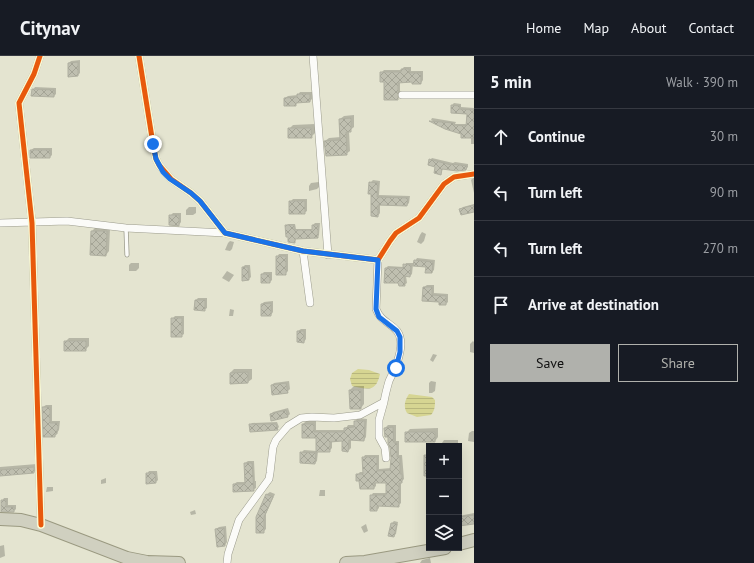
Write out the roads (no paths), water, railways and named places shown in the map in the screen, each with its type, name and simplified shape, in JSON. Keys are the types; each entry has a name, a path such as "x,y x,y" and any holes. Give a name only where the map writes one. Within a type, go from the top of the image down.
{"highway":[{"path":"0,519 21,520 42,525 127,558 147,562 179,563"},
{"path":"462,543 474,540"},
{"path":"346,563 365,562 428,551"}],"street":[{"path":"40,56 34,74 19,103 32,223 42,525"},
{"path":"139,56 156,159 170,179 200,201 225,233"},
{"path":"313,56 328,255"},
{"path":"402,95 474,95"},
{"path":"386,458 385,448 379,437 379,420 389,382 396,368 400,352 400,337 397,331 379,317 376,309 378,260 396,233 420,218 444,184 454,177 474,174"},
{"path":"0,223 67,221 126,228 225,233 303,251 378,260"},
{"path":"303,251 310,303"},
{"path":"227,563 228,554 239,520 269,479 273,447 276,440 288,426 301,418 334,418 360,415 384,402"}],"lane":[{"path":"126,228 127,255"}]}
